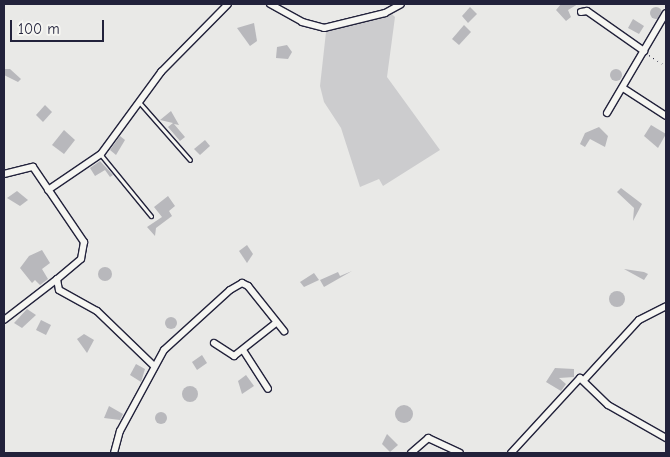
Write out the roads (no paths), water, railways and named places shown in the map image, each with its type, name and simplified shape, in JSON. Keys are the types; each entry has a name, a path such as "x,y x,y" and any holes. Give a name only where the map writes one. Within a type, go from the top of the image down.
{"street":[{"path":"48,190 100,154 138,101 228,4"},
{"path":"270,4 302,22 324,28 385,13 402,4"},
{"path":"581,12 587,11 644,52"},
{"path":"607,113 666,13"},
{"path":"623,88 666,116"},
{"path":"4,174 31,166 85,246 80,259 4,320"},
{"path":"57,279 59,290 97,311 154,365"},
{"path":"114,453 120,431 154,365 164,350 242,283 284,331"},
{"path":"511,453 572,383 584,380 639,320 666,306"},
{"path":"214,343 228,356 244,350 276,323"},
{"path":"244,350 268,389"},
{"path":"584,380 608,405 666,438"},
{"path":"411,453 428,438 460,453"}],"lane":[{"path":"138,101 190,160"},
{"path":"100,154 151,216"}]}
